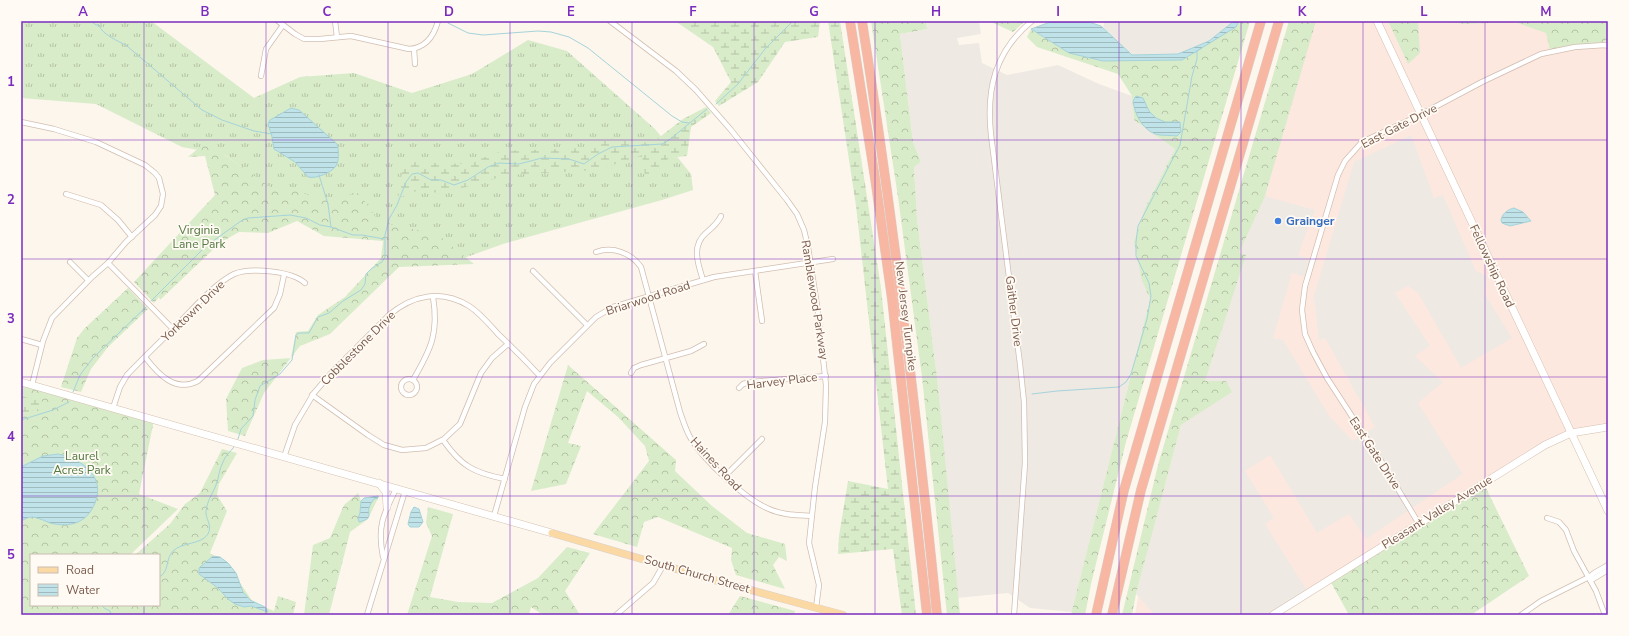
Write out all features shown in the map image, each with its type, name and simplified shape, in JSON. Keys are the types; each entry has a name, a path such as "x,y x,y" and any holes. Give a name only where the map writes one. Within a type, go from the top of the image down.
{"highway":[{"name":"New Jersey Turnpike","path":"850,21 874,171 892,299 927,615"},
{"name":"New Jersey Turnpike","path":"862,21 877,116 904,317 937,615"},
{"path":"1096,615 1124,490 1261,21"},
{"path":"1112,615 1141,490 1279,21"}],"main road":[{"name":"South Church Street","path":"552,533 584,543 596,544 714,580 839,615"}],"street":[{"path":"278,21 304,39 320,39 337,36 361,37 414,49 423,45 430,39 435,31 438,21"},
{"path":"335,21 337,36"},
{"name":"Ramblewood Parkway","path":"610,21 683,77 696,90 787,200 796,214 806,239 811,263 826,376 825,422 811,516 809,543 819,586 816,608"},
{"name":"Gaither Drive","path":"1014,615 1025,477 1024,402 989,109 992,84 1000,60 1014,39 1032,21"},
{"name":"Fellowship Road","path":"1376,21 1608,510"},
{"path":"261,76 266,49 283,25"},
{"name":"East Gate Drive","path":"1419,524 1381,461 1319,365 1305,334 1302,310 1305,286 1335,183 1345,160 1362,142 1421,115 1478,84 1541,54 1575,47 1608,46"},
{"path":"414,49 415,64"},
{"path":"21,122 102,144 145,165 155,172 162,188 161,206 155,215 108,263 88,280 52,318 42,345 32,385"},
{"path":"66,194 100,205 118,220 132,237"},
{"path":"703,280 697,255 698,244 721,216"},
{"name":"Haines Road","path":"596,252 606,250 615,251 632,257 641,268 687,431 697,448 749,498 770,510 786,514 811,516"},
{"name":"Briarwood Road","path":"494,516 529,395 539,375 587,325 606,310 703,280 755,270 834,259"},
{"path":"70,262 88,280"},
{"path":"108,263 173,329"},
{"name":"Yorktown Drive","path":"113,408 122,383 130,371 216,287 235,274 256,270 284,274 299,279 305,283"},
{"path":"755,270 762,321"},
{"path":"533,271 587,325"},
{"path":"145,357 161,376 170,382 184,385 198,381 274,308 280,294 284,274"},
{"path":"413,380 430,351 433,340 435,314 433,296"},
{"name":"Cobblestone Drive","path":"284,457 295,425 312,395 329,375 394,311 415,299 433,296 451,298 469,307 539,375"},
{"path":"21,339 42,345"},
{"path":"312,395 368,435 390,447 408,450 420,449 431,446 443,440 456,428 462,419 480,373 492,358 508,344"},
{"path":"631,373 637,366 691,351 704,344"},
{"name":"Harvey Place","path":"739,388 743,384 750,382 826,376"},
{"path":"21,382 552,533"},
{"name":"Pleasant Valley Avenue","path":"1273,615 1545,445 1571,433 1608,427"},
{"path":"725,476 762,439"},
{"path":"443,440 455,456 466,465 480,472 505,479"},
{"path":"379,483 386,492 387,507"},
{"path":"383,559 380,541 381,526 387,507 396,488"},
{"path":"367,615 405,491"},
{"path":"1547,518 1556,520 1563,526 1589,577 1605,615"},
{"path":"616,615 653,583 664,564"},
{"path":"1521,615 1541,601 1589,577 1608,565"},
{"path":"1589,577 1593,579 1608,570"}],"shaded area":[{"path":"926,21 979,21 981,34 957,38 959,45 979,43 982,63 1007,75 1058,65 1099,84 1132,96 1134,120 1175,149 1145,208 1142,281 1150,299 1072,612 1030,608 1008,593 957,598 938,385 917,219 914,167 921,162 913,142 900,34 927,29"},
{"path":"1105,21 1234,21 1209,41 1178,54 1132,55 1103,27"},
{"path":"1300,21 1608,21 1608,427 1571,433 1274,615 1135,615 1147,547"},
{"path":"1411,135 1434,198 1443,195 1476,271 1487,276 1485,294 1512,338 1461,368 1418,293 1408,286 1395,293 1430,346 1415,356 1443,382 1418,403 1463,474 1366,539 1349,514 1317,533 1270,455 1245,471 1274,518 1265,524 1308,592 1268,615 1155,615 1136,594 1181,425 1232,392 1205,381 1245,256 1239,253 1265,196 1315,210 1298,255 1312,260 1307,277 1292,273 1273,338 1283,340 1330,417 1353,441 1375,427 1325,338 1319,341 1314,296 1354,162"}],"green space":[{"path":"21,21 151,21 254,98 300,77 354,73 412,93 472,74 528,40 567,51 655,129 691,174 693,190 503,244 447,264 278,194 225,155 182,147 96,104 21,98"},
{"path":"675,21 820,21 818,37 785,42 758,82 719,106 715,101 731,82 713,47"},
{"path":"828,21 840,21 881,288 916,615 902,615 893,549 838,554 839,536 848,481 888,489 856,206"},
{"path":"871,21 926,21 927,29 900,34 913,142 921,162 914,167 917,219 938,385 960,615 947,615 922,377 898,197"},
{"path":"989,21 1025,21 1013,32"},
{"path":"1239,21 1250,21 1126,442 1091,584 1085,615 1071,615 1150,299 1142,281 1134,242 1145,208 1175,149 1134,120 1132,96 1118,74 1037,47 1027,37 1031,29 1069,53 1182,60 1236,27"},
{"path":"1289,21 1316,21 1265,196 1239,253 1246,255 1205,381 1226,381 1232,392 1181,425 1136,594 1132,615 1122,615 1158,465"},
{"path":"1388,21 1418,21 1420,53 1408,64"},
{"path":"1444,21 1608,21 1608,41 1550,50 1546,33 1515,22 1464,24"},
{"path":"706,107 711,113 691,127 687,156 669,158 654,173 645,175 642,155 598,170 508,175 441,194 422,189 398,198 403,167 411,162 466,164 502,151 586,148 606,138 652,143 683,119"},
{"name":"Virginia Lane Park","path":"206,142 279,193 297,191 322,200 359,193 379,222 437,234 474,264 399,267 330,334 300,346 291,358 296,332 308,331 318,315 345,297 381,258 383,241 324,236 297,221 268,233 239,232 220,243 160,300 159,297 154,303 134,282 215,195 205,156 188,157"},
{"path":"128,288 148,309 108,347 91,369 81,392 61,387 77,338 84,329"},
{"path":"291,358 264,393 245,436 228,431 226,399 242,368 263,360"},
{"path":"568,365 676,460 675,471 712,506 747,533 785,544 787,561 779,557 773,565 785,589 736,575 731,560 732,548 658,517 644,522 637,547 593,534 649,461 645,446 618,417 587,391 568,443 581,446 566,484 531,491"},
{"name":"Laurel Acres Park","path":"21,382 154,420 139,494 178,509 131,554 30,554 30,606 160,606 160,554 136,554 170,524 185,504 200,493 222,449 237,453 219,484 217,495 227,511 210,553 230,568 253,602 274,611 278,596 296,602 293,615 21,615"},
{"path":"21,396 44,402 42,408 21,414"},
{"path":"1483,482 1529,576 1471,615 1349,615 1329,579"},
{"path":"358,493 361,501 379,496 368,519 350,532 329,615 304,615 313,545 330,538 344,505"},
{"path":"428,507 453,514 430,597 458,602 492,603 538,578 567,547 590,553 565,591 580,615 576,615 574,613 572,615 543,615 531,607 529,615 407,615 432,536 426,523"},
{"path":"740,596 795,611 794,615 728,615"}],"water":[{"path":"1053,21 1086,21 1101,26 1132,55 1178,54 1209,41 1234,21 1239,21 1236,27 1182,60 1103,61 1069,53 1031,29"},
{"path":"1136,96 1143,98 1149,111 1156,118 1165,122 1180,122 1181,132 1177,136 1160,135 1155,134 1146,128 1135,111 1133,101"},
{"path":"291,108 299,110 337,144 337,164 334,169 319,176 308,177 295,162 274,149 268,124 270,120"},
{"path":"1514,208 1523,212 1531,221 1510,226 1502,223 1501,220 1504,214 1510,209"},
{"path":"58,454 79,462 93,474 98,490 97,499 92,510 83,519 71,524 64,525 50,523 33,517 21,521 21,467 43,456"},
{"path":"378,496 378,498 374,499 370,505 368,518 359,522 358,518 361,501 364,498"},
{"path":"414,507 419,509 423,522 419,527 410,527 408,524"},
{"path":"213,556 220,557 228,563 236,573 243,592 250,600 265,607 268,612 251,606 244,607 235,604 218,588 199,574 199,568"}],"waterway":[{"path":"91,21 96,25 99,25 107,35 127,46 202,110 222,120 254,131 272,134"},
{"path":"716,104 738,84 765,49 793,21"},
{"path":"1014,21 1022,23"},
{"path":"448,23 468,33 483,35 538,31 551,32 569,37 588,48 672,116 682,122 689,123"},
{"path":"1194,53 1202,48"},
{"path":"1032,394 1119,387 1126,382 1131,374 1147,319 1151,296 1149,283 1136,256 1138,226 1180,145 1192,76 1197,59 1197,51"},
{"path":"238,439 241,429 253,416 255,400 260,386 280,374 292,360 296,335 299,333 309,333 318,317 329,313 343,301 361,290 365,284 366,274 382,262 385,257 385,235 389,219 397,205 406,182 412,174 418,173 431,180 441,180 454,185 468,180 488,167 499,163 519,164 542,158 569,159 584,164 598,154 612,147 662,144 707,109"},
{"path":"319,175 328,204 331,227"},
{"path":"151,301 206,246 241,221 248,218 290,215 306,218 320,225 331,227 353,235 384,239"},
{"path":"73,392 80,375 93,358 146,307"},
{"path":"21,420 53,410 69,402"},
{"path":"160,576 165,572 169,558 173,551 181,546 201,540 208,534 210,528 206,514 208,504 224,460 234,447"},
{"path":"103,606 110,611 111,615"}],"place":[{"name":"Grainger","path":"1278,221"}]}
